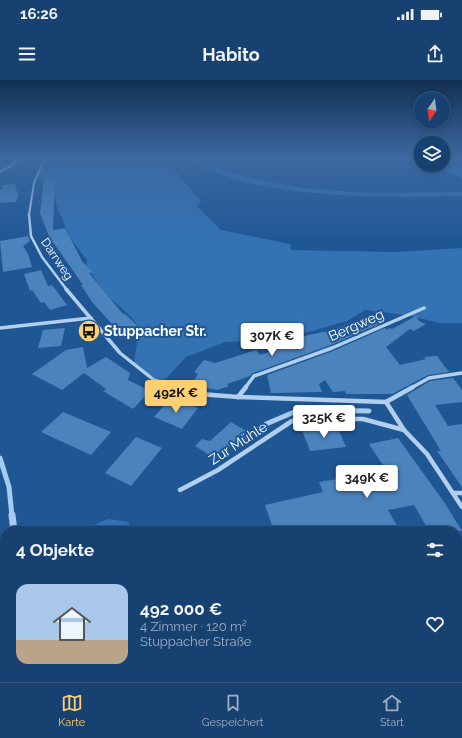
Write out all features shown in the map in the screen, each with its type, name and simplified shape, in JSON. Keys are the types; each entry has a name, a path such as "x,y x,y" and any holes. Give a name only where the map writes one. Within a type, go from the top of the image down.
{"street":[{"name":"Darrweg","path":"34,185 29,211 31,236 42,257 120,353 154,380 200,394 238,397 386,402"},
{"name":"Bergweg","path":"238,397 254,376 332,348 424,308"},
{"path":"0,328 91,318"},
{"path":"462,373 429,378 386,402 404,430 427,454 462,506"},
{"name":"Zur Mühle","path":"180,490 218,470 292,421 304,419 363,419 404,430"},
{"path":"453,493 462,493"}],"shaded area":[{"path":"54,185 187,185 201,201 197,206 221,230 290,244 291,250 396,252 462,248 462,323 440,323 406,315 365,310 347,321 280,340 225,342 186,357 162,383 134,364 139,327 128,314 103,291 86,266 87,260 70,238 56,204"},
{"path":"259,185 286,185 301,188 369,193 462,192 462,196 394,197 326,194"},
{"path":"108,519 129,522 129,526 92,526"}],"building":[{"path":"3,185 15,185 18,195 16,202 0,203 0,189 2,189"},
{"path":"43,185 55,185 53,230 65,228 82,261 92,272 89,273 123,314 125,314 139,327 121,334 92,302 81,285 83,285 53,242 52,244 40,213"},
{"path":"28,236 30,241 23,246 28,254 32,267 3,272 0,241"},
{"path":"41,270 48,286 52,285 67,305 50,310 44,302 41,303 32,290 30,291 24,274"},
{"path":"369,316 379,324 331,345 253,373 250,376 227,384 229,386 218,390 191,385 198,374 194,372 204,360 215,363 256,350 260,355 289,345 304,344 299,337 333,330"},
{"path":"416,316 419,321 426,324 414,331 410,329 386,347 400,365 426,359 424,357 437,356 449,372 428,375 392,394 346,394 345,391 333,392 325,380 319,384 322,392 271,393 267,375 333,351 385,328 387,330 390,328 392,329"},
{"path":"65,328 61,346 38,348 43,330"},
{"path":"83,347 87,368 106,357 130,373 128,380 150,391 133,409 103,391 106,389 84,373 62,390 32,374 66,350"},
{"path":"453,378 462,390 462,402 435,405 448,426 462,424 462,487 437,451 441,451 407,395 430,381"},
{"path":"178,400 198,408 182,429 154,417 168,401 174,405"},
{"path":"63,412 111,432 91,455 41,432"},
{"path":"231,422 246,431 227,449 224,447 214,458 195,446 202,439 210,441"},
{"path":"337,426 346,447 310,451 302,430"},
{"path":"136,437 162,448 131,486 105,473"},
{"path":"398,438 444,502 459,526 426,526 414,505 388,510 397,526 272,526 265,505 323,492 319,482 387,471 369,444"}],"waterway":[{"path":"235,445 266,424 299,410 369,411"},
{"path":"0,458 9,487 12,516"},
{"path":"12,515 13,526"}],"place":[{"name":"Stuppacher Str.","path":"89,331"}]}
